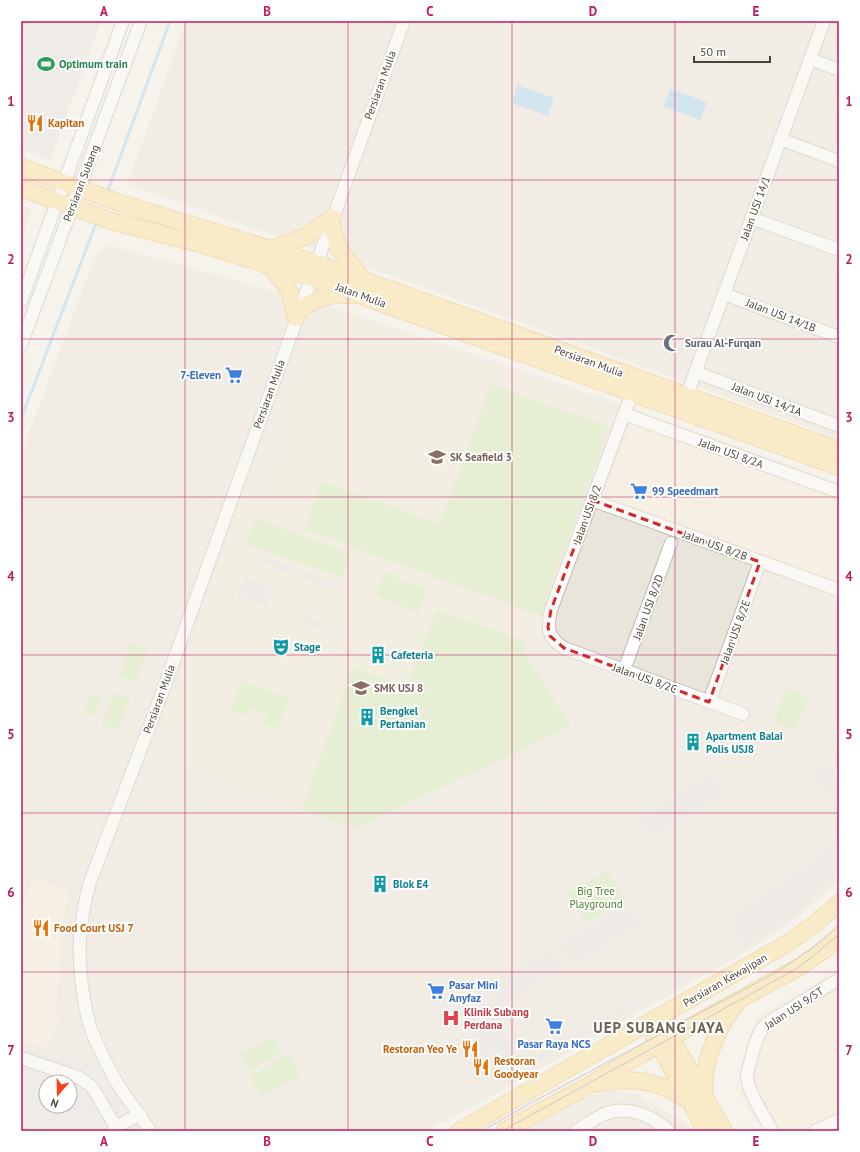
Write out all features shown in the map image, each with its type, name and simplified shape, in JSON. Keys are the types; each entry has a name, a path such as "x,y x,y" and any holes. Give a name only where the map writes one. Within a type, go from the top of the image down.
{"main road":[{"path":"21,167 85,190"},
{"name":"Jalan Mulia","path":"21,188 111,221 268,256 311,278 632,393"},
{"name":"Persiaran Mulia","path":"85,190 268,256 316,262 839,450"},
{"path":"362,296 342,294 324,297 307,305 297,315 290,292 275,272 268,256 307,236 332,220 340,249 347,261 363,279"},
{"path":"632,393 839,467"},
{"name":"Persiaran Kewajipan","path":"459,1131 788,943 816,923 839,903"},
{"name":"Persiaran Kewajipan","path":"504,1131 591,1084 664,1040 802,966 830,946 839,937"},
{"path":"706,1131 697,1098 711,1051 725,1019 741,999"},
{"path":"653,1021 697,1098 724,1131"},
{"path":"591,1084 629,1079 646,1081 697,1098"}],"street":[{"name":"Persiaran Subang","path":"21,345 71,207 64,182 123,21"},
{"name":"Persiaran Subang","path":"21,301 71,207 85,190 141,21"},
{"name":"Persiaran Mulia","path":"150,1131 140,1114 117,1082 92,1031 80,977 79,951 83,906 90,882 163,689 404,21"},
{"name":"Jalan USJ 14/1","path":"682,412 686,395 824,21"},
{"path":"810,59 839,70"},
{"path":"780,139 839,161"},
{"path":"751,218 839,250"},
{"name":"Jalan USJ 14/1B","path":"724,294 839,337"},
{"name":"Jalan USJ 14/1A","path":"695,372 839,426"},
{"name":"Jalan USJ 8/2","path":"550,636 548,627 551,610 632,393"},
{"name":"Jalan USJ 8/2A","path":"624,414 839,492"},
{"name":"Jalan USJ 8/2B","path":"592,500 839,590"},
{"name":"Jalan USJ 8/2D","path":"624,670 671,543"},
{"name":"Jalan USJ 8/2E","path":"709,702 760,562"},
{"name":"Jalan USJ 8/2C","path":"550,636 564,648 743,714"},
{"name":"Jalan USJ 9/5T","path":"772,1131 751,1091 747,1080 747,1074 761,1029 766,1024 839,979"},
{"path":"21,1058 80,1078 92,1087 115,1129 140,1114"},
{"path":"582,1130 604,1115 614,1111 625,1111 651,1118 669,1131"},
{"path":"815,1131 839,1120"}],"highlighted area":[{"path":"592,500 760,562 709,702 564,648 550,636 548,627 551,610"}],"shaded area":[{"name":"Optimum train","path":"21,21 101,21 50,160 21,149"},
{"path":"186,21 839,21 839,439 365,266 127,185"},
{"path":"21,205 32,209 21,240"},
{"path":"105,244 335,308 635,409 839,483 839,880 802,914 771,937 500,1091 426,1131 21,1131 21,455 94,259"},
{"path":"335,308 610,409 609,427 541,616 538,615 523,644 524,651 570,727 355,828 177,763 187,735 162,725 245,488 263,494 287,424 277,420 311,322"},
{"path":"635,409 839,483 839,598 598,509"},
{"path":"260,554 339,584 336,591 257,561"},
{"path":"245,577 274,588 266,607 237,596"},
{"path":"305,615 337,627 335,634 302,622"},
{"path":"810,760 839,771 839,815 808,764"},
{"path":"711,773 724,794 653,839 639,818"},
{"path":"837,843 839,846 839,876 799,912 747,948 729,919"},
{"path":"32,878 68,890 62,936 56,1013 61,1017 46,1053 21,1044 21,908"},
{"path":"626,905 636,920 654,910 657,915 574,964 565,950 554,957 561,969 493,1009 487,1000 511,987 505,977"},
{"path":"839,968 839,1131 760,1131 735,1087 756,1017"},
{"path":"684,973 687,978 528,1067 524,1062"},
{"path":"450,977 476,1025 494,1015 515,1052 489,1066 442,982"},
{"path":"21,1040 104,1068 136,1126 129,1131 21,1131"},
{"path":"605,1090 637,1094 688,1124 692,1131 525,1131 577,1102"}],"green space":[{"path":"491,384 609,427 541,616 304,529 322,481 440,524"},
{"path":"256,519 351,553 342,578 247,544"},
{"path":"385,573 427,590 418,613 376,596"},
{"path":"437,610 524,641 524,651 570,727 355,828 302,809 353,667 407,687"},
{"path":"131,643 147,649 136,681 119,676"},
{"path":"241,680 290,698 278,728 264,723 267,715 251,709 247,717 230,711"},
{"path":"786,688 808,696 795,730 774,723"},
{"path":"114,692 130,698 118,730 102,724"},
{"path":"91,693 101,696 94,716 84,713"},
{"name":"Big Tree Playground","path":"607,871 625,901 586,923 568,893"},
{"path":"272,1037 281,1052 250,1070 241,1054"},
{"path":"288,1054 300,1075 261,1097 249,1077"}],"water":[{"path":"517,85 554,98 548,116 512,103"},
{"path":"670,89 707,102 701,120 664,107"}],"waterway":[{"path":"107,193 170,21"},
{"path":"21,419 97,221"}],"tram line":[{"path":"482,1131 529,1104 777,972 811,949 839,925"},
{"path":"502,1131 796,969 839,934"}],"place":[{"name":"Optimum train","path":"46,64"},
{"name":"Kapitan","path":"35,123"},
{"name":"Surau Al-Furqan","path":"672,343"},
{"name":"7-Eleven","path":"234,375"},
{"name":"SK Seafield 3","path":"437,457"},
{"name":"99 Speedmart","path":"639,491"},
{"name":"Stage","path":"281,647"},
{"name":"Cafeteria","path":"378,655"},
{"name":"SMK USJ 8","path":"361,688"},
{"name":"Bengkel Pertanian","path":"367,717"},
{"name":"Apartment Balai Polis USJ8","path":"693,742"},
{"name":"Blok E4","path":"380,884"},
{"name":"Food Court USJ 7","path":"41,928"},
{"name":"Pasar Mini Anyfaz","path":"436,991"},
{"name":"Klinik Subang Perdana","path":"451,1018"},
{"name":"Pasar Raya NCS","path":"554,1026"},
{"name":"Restoran Yeo Ye","path":"470,1049"},
{"name":"Restoran Goodyear","path":"481,1067"}],"district":[{"name":"UEP SUBANG JAYA","path":"659,1027"}]}
